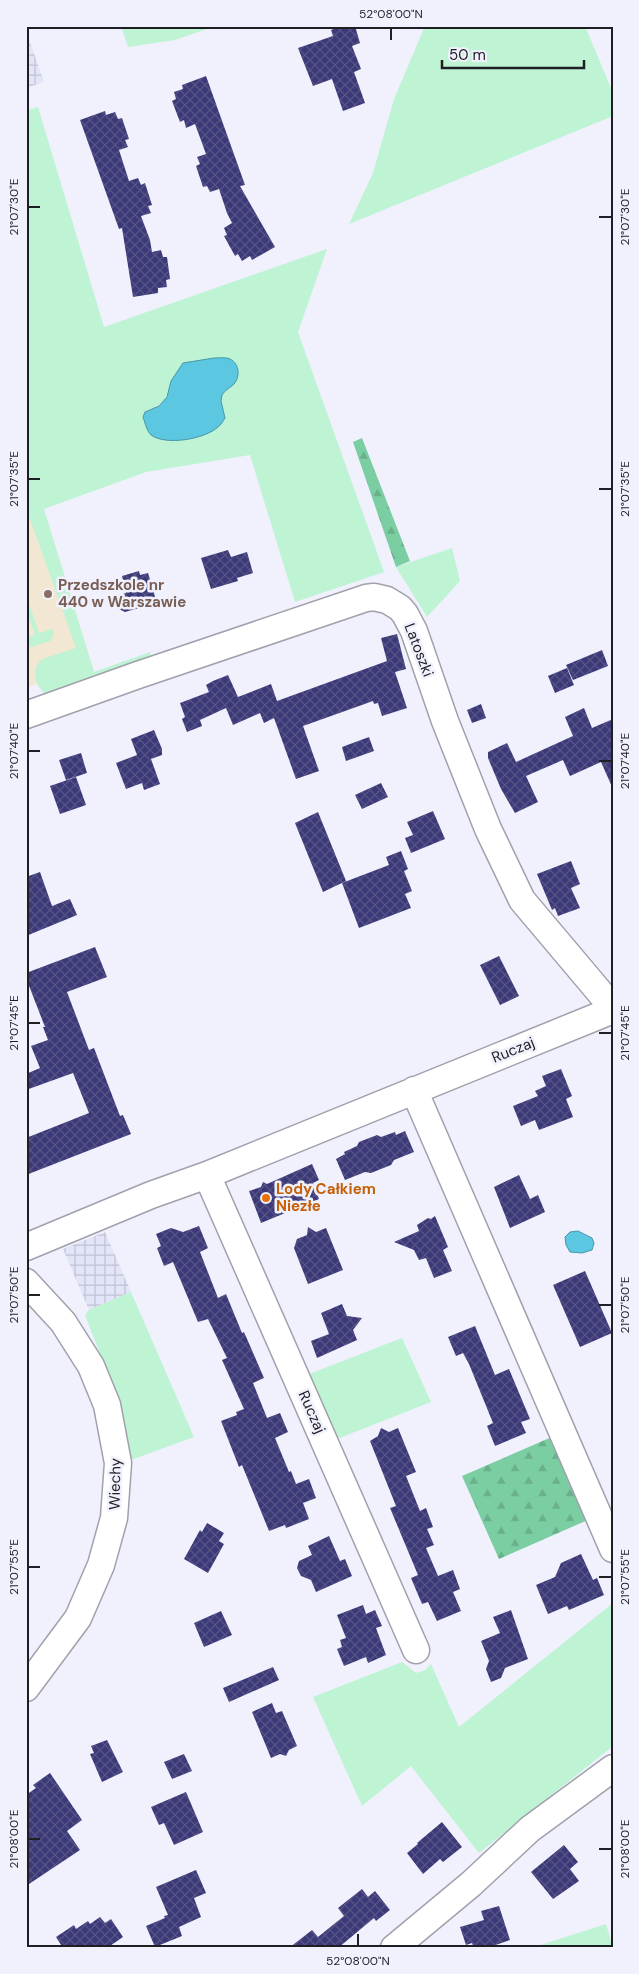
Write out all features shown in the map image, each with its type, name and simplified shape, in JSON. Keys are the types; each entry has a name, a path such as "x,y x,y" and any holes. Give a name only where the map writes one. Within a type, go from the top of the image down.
{"street":[{"name":"Latoszki","path":"26,715 366,598 387,600 400,608 414,630 445,721 484,820 522,900 613,1009"},
{"name":"Ruczaj","path":"26,1247 613,1009"},
{"path":"414,1090 613,1549"},
{"name":"Ruczaj","path":"207,1175 416,1650"},
{"name":"Wiechy","path":"26,1282 63,1322 91,1366 107,1405 118,1463 114,1518 101,1565 78,1618 26,1688"},
{"path":"394,1948 471,1884 530,1829 613,1768"}],"shaded area":[{"path":"26,31 44,82 26,88"},
{"name":"Przedszkole nr 440 w Warszawie","path":"44,509 94,672 42,682 26,688 26,515"},
{"path":"105,1232 131,1292 89,1310 63,1249"}],"green space":[{"path":"121,26 216,26 175,40 128,47"},
{"path":"425,26 585,26 613,93 613,116 349,224 373,173 394,99"},
{"path":"38,107 104,327 327,249 298,332 384,572 295,602 250,455 146,472 44,509 94,672 150,652 151,659 46,694 42,691 35,678 35,673 42,659 76,648 30,519 26,520 26,111","holes":["171,381 233,385 222,395 221,401 225,418 218,428 206,434 148,410 162,403"]},
{"path":"362,438 410,561 396,567 353,442"},
{"path":"452,548 460,581 427,617 396,567"},
{"path":"26,595 39,633 53,629 54,634 50,641 31,647 26,646 26,638 35,635 26,609"},
{"path":"131,1292 194,1437 131,1460 119,1404 85,1315 89,1310"},
{"path":"402,1338 431,1402 332,1441 304,1376"},
{"path":"554,1436 590,1519 499,1559 462,1476"},
{"path":"613,1603 613,1746 479,1853 411,1766 362,1806 313,1697 402,1662 416,1673 425,1670 431,1664 459,1727"},
{"path":"606,1924 613,1948 531,1948"}],"water":[{"path":"214,358 230,359 236,364 238,371 234,384 222,395 221,401 225,418 221,424 204,435 185,440 166,440 151,435 143,417 145,412 159,406 167,397 171,381 183,363"},
{"path":"578,1231 592,1238 594,1243 592,1250 582,1253 570,1252 566,1245 565,1237 570,1232"}],"building":[{"path":"342,26 355,26 360,43 352,46 361,69 354,72 365,103 343,111 332,79 313,86 298,48 333,36 331,30"},
{"path":"206,76 245,185 240,186 275,247 252,260 250,256 242,261 238,254 235,256 224,236 227,235 224,228 232,223 219,189 210,192 207,186 203,187 196,166 200,164 197,157 206,154 195,124 186,128 184,120 180,122 172,101 176,99 174,92 183,89 182,85"},
{"path":"105,111 106,115 115,112 118,119 122,118 129,139 125,140 128,147 119,150 129,181 138,178 141,185 145,183 152,205 148,206 151,213 141,216 150,240 152,252 161,250 163,257 167,257 170,279 166,280 167,287 158,288 158,293 133,297 122,228 119,229 80,120"},
{"path":"228,550 231,557 247,552 253,573 237,578 238,581 211,589 201,558"},
{"path":"139,571 140,575 148,573 157,603 125,612 113,606 117,600 116,596 126,593 122,576"},
{"path":"397,634 406,669 395,672 407,708 382,716 378,703 374,704 373,701 303,726 319,771 296,779 274,718 264,723 260,713 233,725 226,708 200,720 202,726 187,732 182,719 185,717 180,703 209,692 206,685 213,681 228,675 238,697 271,684 277,701 387,661 381,638"},
{"path":"602,650 608,666 573,680 566,665"},
{"path":"567,668 574,685 555,693 548,676"},
{"path":"481,704 486,718 472,723 467,710"},
{"path":"584,708 592,728 613,719 613,789 601,762 570,776 563,760 526,776 538,802 515,813 501,789 488,758 488,752 507,743 516,762 573,736 565,717"},
{"path":"154,730 162,749 162,755 151,759 160,784 144,790 142,783 126,789 116,763 137,755 131,739"},
{"path":"369,737 374,751 346,761 342,747"},
{"path":"81,753 87,773 66,780 59,760"},
{"path":"76,777 86,805 60,814 50,786"},
{"path":"381,783 388,797 362,809 355,795"},
{"path":"433,811 445,839 411,853 405,838 413,835 407,822"},
{"path":"318,812 346,881 323,892 295,823"},
{"path":"401,851 408,869 404,871 412,891 405,894 411,908 359,928 342,883 389,865 386,857"},
{"path":"571,861 580,884 571,888 580,908 558,916 555,908 552,910 537,874"},
{"path":"40,872 52,906 70,899 77,915 26,936 26,877"},
{"path":"95,947 107,977 67,992 89,1050 94,1048 120,1116 123,1115 131,1134 26,1175 26,1138 89,1113 73,1073 26,1090 26,1074 40,1068 31,1046 48,1040 43,1027 45,1027 26,978 26,973"},
{"path":"499,956 519,996 500,1005 480,965"},
{"path":"561,1069 572,1096 566,1099 573,1117 539,1130 535,1120 521,1126 513,1106 538,1096 535,1091 546,1086 542,1076"},
{"path":"405,1131 414,1152 394,1160 391,1165 345,1180 336,1159 345,1154 344,1152 357,1146 359,1142 377,1135 381,1137 395,1132 396,1135"},
{"path":"312,1164 319,1180 313,1183 319,1199 261,1223 249,1191 261,1187 263,1182 267,1184"},
{"path":"519,1175 530,1199 538,1195 545,1212 510,1228 494,1187"},
{"path":"435,1216 448,1247 443,1250 452,1271 434,1278 426,1258 419,1260 414,1250 394,1242 419,1231 417,1225"},
{"path":"199,1226 208,1248 200,1252 218,1298 226,1294 264,1378 253,1383 267,1418 280,1413 288,1432 275,1438 289,1472 291,1471 296,1484 309,1479 316,1498 303,1503 309,1519 286,1528 285,1525 269,1531 242,1465 239,1467 221,1421 237,1415 236,1412 244,1409 222,1360 227,1358 208,1319 198,1322 173,1262 164,1266 157,1248 161,1246 156,1234 171,1228 183,1232"},
{"path":"308,1227 316,1232 326,1228 343,1270 308,1284 294,1248 297,1239 307,1235"},
{"path":"585,1271 612,1333 580,1347 553,1285"},
{"path":"342,1304 347,1316 362,1318 353,1330 357,1340 317,1358 311,1341 329,1334 321,1313"},
{"path":"475,1326 495,1375 509,1369 530,1419 521,1422 526,1433 495,1446 487,1426 493,1423 469,1364 463,1353 456,1356 448,1337"},
{"path":"381,1428 389,1432 398,1428 416,1472 406,1476 420,1511 426,1508 433,1527 427,1529 434,1545 426,1548 438,1576 453,1570 460,1589 453,1592 461,1611 437,1621 428,1602 422,1604 411,1578 418,1575 390,1508 396,1506 370,1441 378,1436"},
{"path":"207,1523 224,1533 219,1541 224,1544 208,1573 184,1559 200,1530 202,1532"},
{"path":"329,1536 340,1561 345,1559 352,1576 316,1592 311,1580 301,1576 297,1568 299,1561 312,1555 308,1546"},
{"path":"581,1554 593,1580 597,1578 604,1595 569,1610 567,1606 548,1614 536,1585 555,1577 561,1563"},
{"path":"363,1605 366,1614 375,1610 382,1626 376,1628 386,1655 368,1663 366,1657 344,1666 337,1649 342,1647 340,1640 346,1638 337,1615"},
{"path":"511,1610 528,1659 505,1668 501,1678 491,1682 486,1669 489,1661 481,1641 500,1633 493,1617"},
{"path":"221,1611 232,1635 204,1647 194,1623"},
{"path":"273,1667 279,1680 229,1702 223,1688"},
{"path":"272,1703 276,1713 282,1711 297,1746 289,1750 286,1756 280,1754 271,1758 252,1712"},
{"path":"107,1740 123,1772 102,1782 90,1754 94,1753 91,1746"},
{"path":"184,1754 192,1771 172,1779 164,1762"},
{"path":"50,1773 82,1820 67,1831 80,1850 26,1886 26,1795 36,1788 33,1785"},
{"path":"186,1792 203,1832 174,1845 164,1823 159,1825 151,1807"},
{"path":"442,1822 462,1847 443,1862 440,1859 423,1874 407,1853"},
{"path":"564,1845 578,1862 570,1869 579,1881 553,1899 531,1872"},
{"path":"196,1870 206,1893 194,1898 201,1917 179,1927 182,1936 155,1947 146,1926 168,1915 156,1887"},
{"path":"362,1889 368,1897 375,1891 390,1910 376,1921 374,1918 338,1948 289,1948 312,1930 318,1937 344,1916 338,1908"},
{"path":"499,1906 510,1940 487,1948 474,1948 472,1943 466,1945 460,1927 484,1920 481,1911"},
{"path":"100,1917 105,1923 111,1919 123,1937 107,1948 63,1948 56,1937 74,1925 76,1929 88,1921 90,1924"}],"place":[{"name":"Przedszkole nr 440 w Warszawie","path":"48,594"},
{"name":"Lody Całkiem Niezłe","path":"266,1198"}]}
